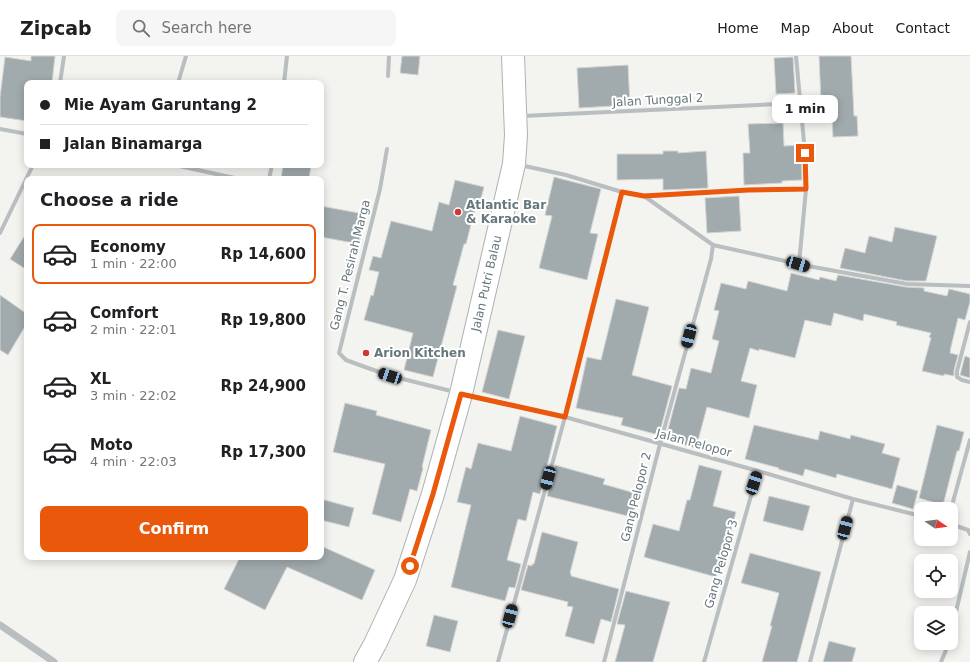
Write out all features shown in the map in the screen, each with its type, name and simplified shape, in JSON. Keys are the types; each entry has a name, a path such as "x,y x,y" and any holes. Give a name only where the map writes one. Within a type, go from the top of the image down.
{"main road":[{"name":"Jalan Putri Balau","path":"365,662 405,580 433,494 461,394 514,164 515,116 513,56"}],"street":[{"path":"60,80 64,56"},
{"path":"179,80 186,56"},
{"path":"284,80 287,56"},
{"path":"388,76 389,56"},
{"path":"796,56 805,153 806,189 798,264"},
{"name":"Jalan Tunggal 2","path":"515,116 801,103"},
{"path":"0,129 24,133"},
{"name":"Gang T. Pesirah Marga","path":"387,149 380,189 339,353 346,360 390,376 461,394"},
{"path":"514,164 566,175 622,192 644,196 748,190 806,189"},
{"path":"189,168 225,176"},
{"path":"0,233 24,184"},
{"path":"498,662 565,417 622,192"},
{"path":"644,196 713,245 798,264 907,284 970,286"},
{"name":"Gang Pelopor 2","path":"604,662 713,245"},
{"path":"970,322 957,371 957,377 970,382"},
{"name":"Jalan Pelopor","path":"461,394 565,417 853,499 914,514"},
{"path":"953,502 970,440"},
{"name":"Gang Pelopor 3","path":"704,662 758,471"},
{"path":"810,662 853,499"},
{"path":"958,527 969,532"},
{"path":"957,606 970,552"},
{"path":"0,625 54,662"},
{"path":"941,662 946,650"}],"building":[{"path":"31,56 55,56 52,80 24,80 24,121 0,117 0,97 5,57 31,61"},
{"path":"402,56 420,56 418,75 400,73"},
{"path":"819,56 851,56 854,116 857,116 858,136 833,137 831,101 821,101"},
{"path":"793,57 795,93 776,94 774,58"},
{"path":"628,65 630,105 579,108 577,68"},
{"path":"783,123 784,146 801,145 802,180 782,181 782,183 744,185 743,153 750,153 748,124"},
{"path":"663,151 678,151 678,153 706,151 708,188 663,190 663,179 617,180 617,154 663,154"},
{"path":"283,168 311,168 309,176 281,176"},
{"path":"554,177 601,189 590,233 598,234 587,280 539,268 552,216 545,215"},
{"path":"455,180 484,187 478,210 475,209 466,244 464,244 453,285 457,286 433,377 404,370 413,333 364,320 371,295 373,296 379,272 369,270 373,256 381,258 391,221 432,231 439,202 449,205"},
{"path":"739,196 741,231 707,233 705,198"},
{"path":"324,207 364,214 359,244 324,238"},
{"path":"895,227 937,236 926,281 907,281 840,268 845,248 865,253 869,236 892,242"},
{"path":"24,237 24,268 10,259"},
{"path":"791,273 819,280 820,277 836,281 838,275 906,287 924,288 924,291 947,296 949,289 970,294 970,302 965,320 958,318 951,347 950,353 958,355 954,376 944,374 944,376 922,371 931,333 896,325 897,322 864,314 863,321 834,313 831,326 805,320 795,358 750,348 741,381 757,385 749,418 707,407 696,448 670,441 671,438 666,437 679,388 686,389 691,368 711,373 719,341 712,339 719,311 714,310 721,283 746,289 748,281 787,291"},
{"path":"0,295 24,312 24,328 8,355 0,350"},
{"path":"616,299 649,307 632,375 672,386 659,435 621,425 623,418 576,408 587,357 601,360"},
{"path":"498,330 525,336 509,399 482,392"},
{"path":"965,356 970,358 970,378 960,375"},
{"path":"345,403 377,411 376,415 431,430 417,491 410,489 401,522 372,514 385,464 333,452"},
{"path":"520,416 557,426 540,494 533,492 526,521 518,519 507,560 521,564 515,588 509,587 505,601 451,587 471,505 457,502 466,467 471,469 478,443 511,451"},
{"path":"754,425 818,440 820,431 850,439 851,435 885,444 882,453 900,458 892,489 837,474 836,478 805,469 803,476 745,459"},
{"path":"937,425 964,432 959,451 957,451 944,502 933,502 919,498"},
{"path":"555,465 605,479 603,484 638,494 632,517 547,496"},
{"path":"699,465 722,471 713,506 736,512 727,545 724,545 716,577 644,557 653,524 679,531 687,500 690,500"},
{"path":"897,485 918,491 913,509 892,503"},
{"path":"769,496 810,506 803,531 763,521"},
{"path":"324,500 354,508 349,527 324,521"},
{"path":"542,532 578,542 570,573 571,576 619,589 611,622 601,619 594,644 565,636 573,607 567,606 568,602 521,590 528,565 532,566 532,564 534,564"},
{"path":"324,547 375,570 362,600 287,567 265,610 224,589 238,560 324,560"},
{"path":"750,553 821,572 797,662 762,662 779,593 741,583"},
{"path":"626,591 670,602 653,662 615,662 625,625 617,624"},
{"path":"434,615 458,621 450,652 426,646"},
{"path":"829,641 856,648 852,662 823,662"}],"place":[{"name":"Atlantic Bar & Karaoke","path":"458,212"},
{"name":"Arion Kitchen","path":"366,353"}],"route":[{"path":"410,566 433,494 461,394 565,417 622,192 644,196 748,190 806,189 805,153"}]}
